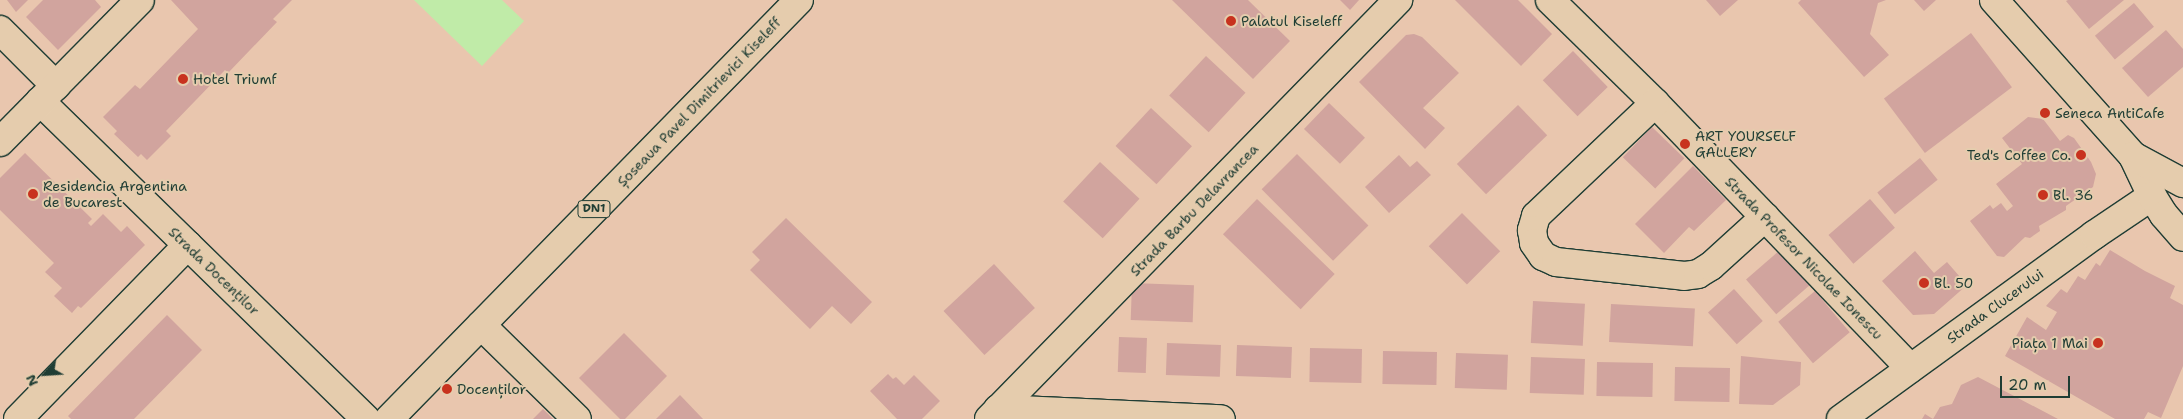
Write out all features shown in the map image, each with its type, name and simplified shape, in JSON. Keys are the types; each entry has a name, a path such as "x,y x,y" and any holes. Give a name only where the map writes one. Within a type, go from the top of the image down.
{"street":[{"path":"0,142 140,0"},
{"name":"Șoseaua Pavel Dimitrievici Kiseleff","path":"389,419 799,0"},
{"name":"Strada Barbu Delavrancea","path":"994,414 1398,0"},
{"name":"Strada Profesor Nicolae Ionescu","path":"1550,0 1655,104 1910,368"},
{"path":"1994,0 2133,156 2164,216 2183,238"},
{"name":"Strada Docenților","path":"0,30 48,94 188,245 366,419"},
{"path":"1655,104 1536,216 1532,230 1534,243 1543,256 1556,262 1684,276 1698,274 1711,266 1765,217"},
{"path":"2133,156 2183,183"},
{"name":"Strada Clucerului","path":"1842,419 2094,235 2152,196"},
{"path":"18,419 188,245"},
{"path":"481,325 577,419"},
{"path":"994,414 1221,419"}],"green space":[{"path":"414,0 502,0 524,21 482,66"}],"building":[{"path":"7,0 28,0 16,12"},
{"path":"43,0 95,0 101,7 58,50 26,17"},
{"name":"Hotel Triumf","path":"171,0 292,0 273,19 277,22 228,73 225,70 166,131 171,136 147,160 141,154 138,157 114,134 117,131 103,117 135,85 140,89 198,29"},
{"name":"Palatul Kiseleff","path":"1172,0 1248,0 1290,41 1253,79"},
{"path":"1340,0 1359,0 1350,10"},
{"path":"1455,0 1518,0 1552,34 1521,66"},
{"path":"1706,0 1738,0 1720,16"},
{"path":"1801,0 1886,0 1878,3 1870,34 1889,55 1864,77 1798,3"},
{"path":"1914,0 1936,0 1924,11"},
{"path":"2124,0 2089,29 2066,1"},
{"path":"2134,3 2154,27 2115,60 2095,36"},
{"path":"2166,30 2183,49 2183,67 2148,97 2122,68"},
{"path":"1971,33 2012,87 1925,153 1884,99"},
{"path":"1414,34 1422,37 1459,73 1423,108 1445,128 1425,149 1359,82 1406,35"},
{"path":"1573,51 1608,87 1578,116 1543,80"},
{"path":"1206,56 1245,93 1209,132 1169,95"},
{"path":"1329,103 1365,138 1340,164 1304,129"},
{"path":"1518,105 1547,135 1486,194 1457,164"},
{"path":"1151,108 1192,146 1156,184 1116,146"},
{"name":"Bl. 36","path":"2028,117 2043,119 2060,141 2068,135 2074,138 2091,162 2096,174 2093,187 2066,206 2066,210 2039,226 2040,231 2030,238 2025,237 2004,257 1997,256 1970,221 1990,205 1993,209 2001,203 2007,211 2013,206 1996,184 2022,164 2002,138"},
{"path":"1652,127 1684,158 1655,188 1623,157"},
{"path":"25,153 92,219 88,223 91,226 103,214 121,232 127,226 145,245 81,308 78,306 72,313 54,296 62,288 45,272 54,263 0,210 0,178"},
{"path":"1297,154 1368,225 1333,261 1262,189"},
{"path":"1399,155 1410,167 1417,161 1431,175 1389,213 1365,187"},
{"path":"1920,158 1938,180 1895,214 1877,193"},
{"path":"1100,162 1139,199 1103,238 1063,201"},
{"path":"1693,166 1726,200 1694,231 1689,227 1664,253 1635,224"},
{"path":"1257,199 1335,274 1301,309 1223,234"},
{"path":"1870,199 1895,228 1853,264 1828,235"},
{"path":"1462,213 1500,251 1467,284 1429,246"},
{"path":"786,218 872,302 851,324 832,306 810,329 750,270 760,260 752,252"},
{"path":"1780,250 1810,285 1776,314 1746,280"},
{"name":"Piața 1 Mai","path":"2110,250 2175,286 2170,298 2183,305 2183,366 2161,418 2148,412 2144,419 2115,419 2005,356 2027,317 2046,330 2057,312 2046,306 2061,289 2067,293 2078,276 2085,280 2096,263 2100,266"},
{"name":"Bl. 50","path":"1915,251 1934,273 1947,262 1967,285 1934,314 1913,315 1882,281"},
{"path":"994,264 1035,308 984,355 944,311"},
{"path":"1132,283 1194,285 1193,322 1131,320"},
{"path":"1734,289 1763,321 1737,344 1708,312"},
{"path":"1815,291 1850,332 1813,363 1778,322"},
{"path":"1533,301 1585,304 1583,346 1531,343"},
{"path":"1611,304 1695,308 1693,346 1609,342"},
{"path":"167,315 202,350 134,419 71,419 68,416"},
{"path":"624,333 667,376 625,419 620,419 579,378"},
{"path":"1119,337 1147,338 1146,373 1118,372"},
{"path":"1167,343 1221,345 1220,377 1166,375"},
{"path":"1237,345 1292,347 1291,378 1236,376"},
{"path":"1310,348 1362,349 1361,383 1309,382"},
{"path":"1383,351 1437,352 1436,385 1382,384"},
{"path":"1456,353 1508,355 1507,390 1455,388"},
{"path":"1741,356 1801,362 1800,385 1773,405 1739,404"},
{"path":"1531,357 1585,359 1584,395 1530,393"},
{"path":"1597,362 1653,363 1652,397 1596,396"},
{"path":"1675,367 1730,368 1729,402 1674,401"},
{"path":"888,374 893,379 896,377 904,385 914,375 940,401 922,419 897,419 870,391"},
{"path":"1978,377 2058,419 1933,419 1940,407 1952,404 1961,385"},
{"path":"680,395 703,419 656,419"},
{"path":"543,409 553,419 533,419"},
{"path":"1925,414 1933,419 1922,419"}],"place":[{"name":"Palatul Kiseleff","path":"1231,21"},
{"name":"Hotel Triumf","path":"183,79"},
{"name":"Seneca AntiCafe","path":"2045,113"},
{"name":"ART YOURSELF GALLERY","path":"1685,144"},
{"name":"Ted's Coffee Co.","path":"2081,155"},
{"name":"Residencia Argentina de Bucarest","path":"33,194"},
{"name":"Bl. 36","path":"2043,195"},
{"name":"Bl. 50","path":"1924,283"},
{"name":"Piața 1 Mai","path":"2098,343"},
{"name":"Docenților","path":"447,389"}]}
